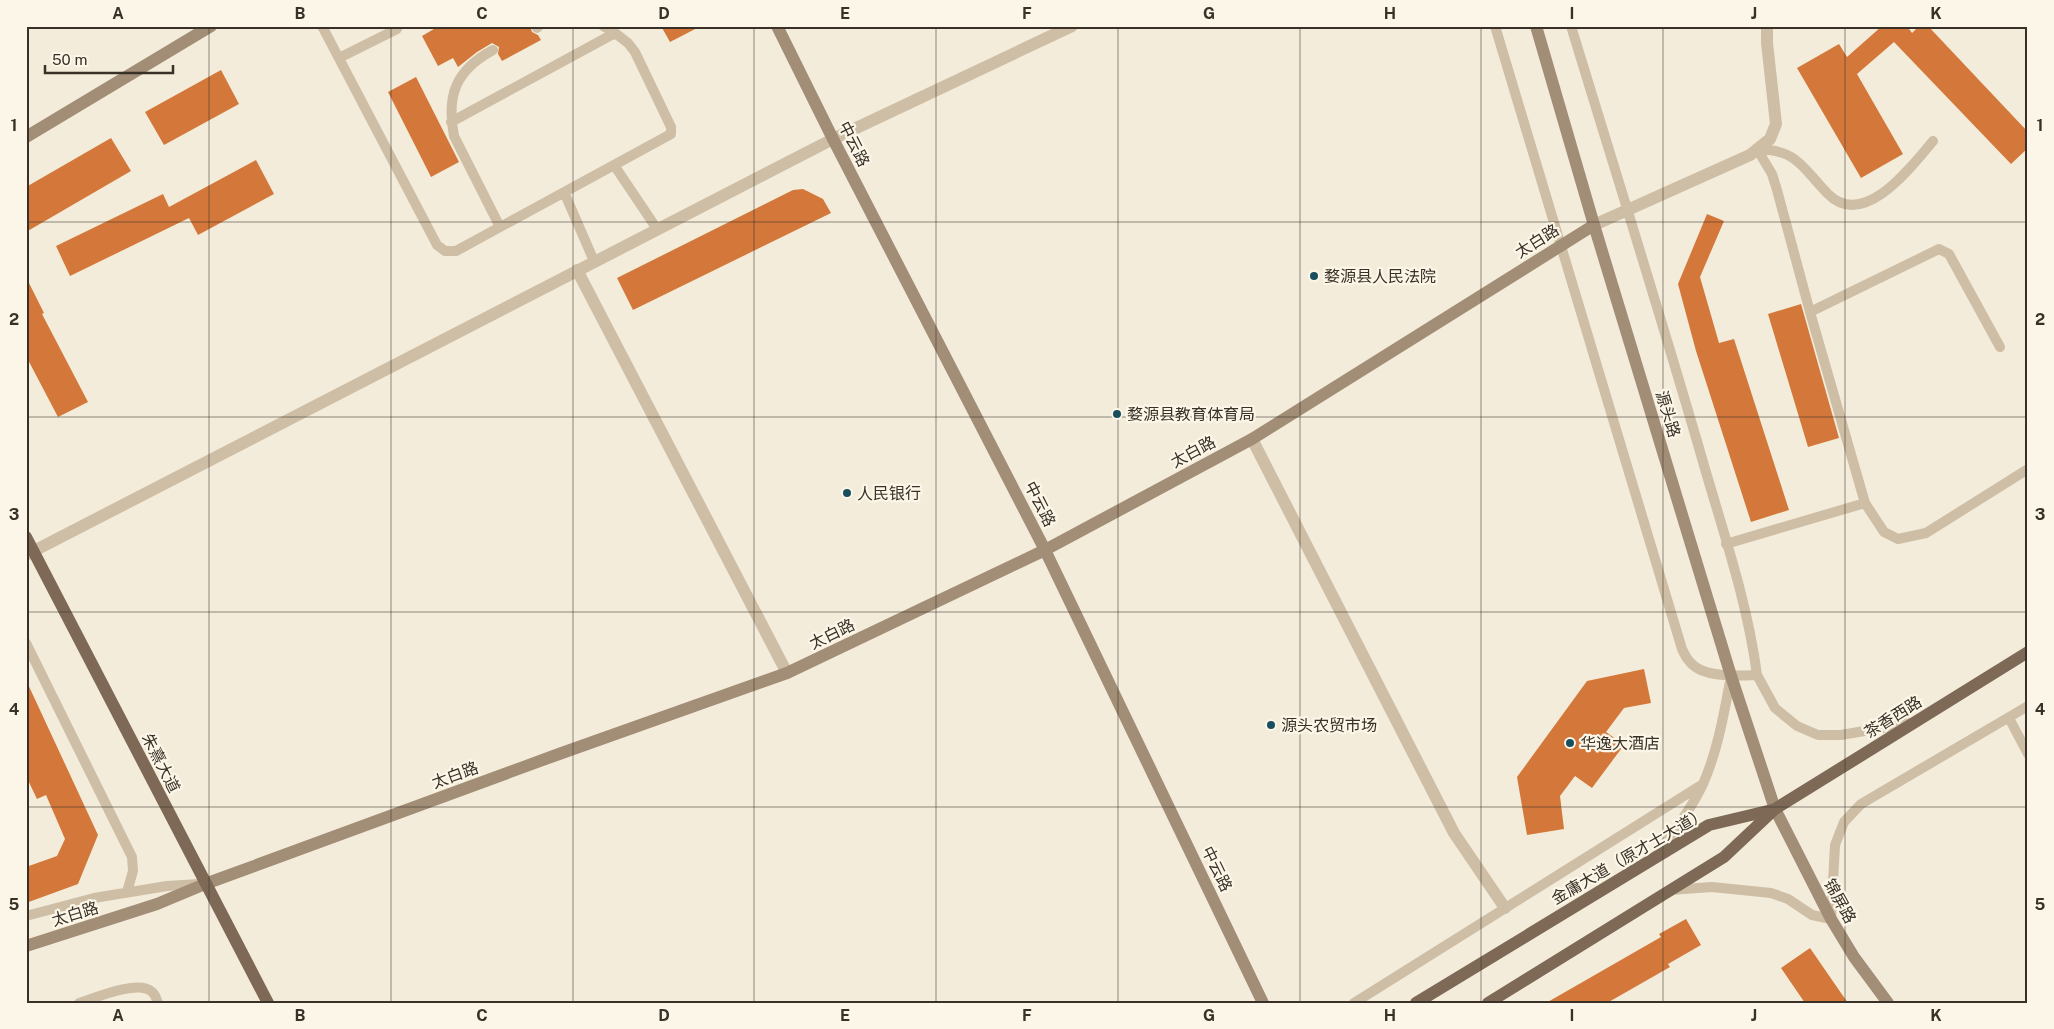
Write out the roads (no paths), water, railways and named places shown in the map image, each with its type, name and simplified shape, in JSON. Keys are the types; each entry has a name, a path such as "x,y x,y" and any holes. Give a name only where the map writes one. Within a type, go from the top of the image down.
{"main road":[{"name":"朱熹大道","path":"26,538 30,553 268,1003"},
{"name":"茶香西路","path":"1774,809 2028,652"},
{"name":"金庸大道（原才士大道）","path":"1416,1003 1709,824 1774,809"},
{"path":"1488,1003 1724,857 1774,809"}],"street":[{"path":"26,137 212,26"},
{"name":"中云路","path":"777,26 833,139 1045,550 1263,1003"},
{"path":"30,553 833,139 1072,26"},
{"name":"源头路","path":"1536,26 1594,225 1731,676 1774,809"},
{"path":"1594,225 1750,155 1770,139 1776,124 1766,43 1768,26"},
{"name":"太白路","path":"26,946 157,904 205,884 550,757 787,673 1045,550 1252,439 1594,225"},
{"path":"577,270 787,673"},
{"path":"1252,439 1454,833 1473,858 1505,908"},
{"name":"锦屏路","path":"1774,809 1831,919 1854,957 1888,1003"}],"lane":[{"path":"322,26 437,245 445,251 456,251 671,134 671,127 635,52 628,43 603,26"},
{"path":"339,58 397,29 398,26"},
{"path":"1495,26 1682,648 1690,662 1698,669 1731,676 1757,675"},
{"path":"1570,26 1673,359 1752,638 1757,675 1775,708 1797,726 1818,735 1841,735 1914,723"},
{"path":"451,122 615,33"},
{"path":"493,50 470,66 456,83 451,99 451,122 454,136 500,227"},
{"path":"1757,149 1776,150 1792,157 1810,173 1828,194 1841,204 1852,206 1874,199 1899,180 1933,141"},
{"path":"1757,149 1772,174 1777,190 1865,503 1884,532 1898,540 1926,534 2028,469"},
{"path":"614,165 656,230"},
{"path":"564,192 594,261"},
{"path":"1810,312 1938,249 1949,254 2000,347"},
{"path":"1726,544 1865,503"},
{"path":"26,643 132,857 133,871 127,892"},
{"path":"1655,857 1684,818 1702,784 1721,729 1731,676"},
{"path":"1669,890 1712,887 1771,893 1788,899 1812,916 1831,919 1835,845 1844,822 1861,804 2028,706"},
{"path":"2009,718 2028,754"},
{"path":"1354,1003 1702,784"},
{"path":"26,916 94,898 127,892 167,886 205,884"},
{"path":"79,1003 117,991 141,986 152,992 158,1003"}],"place":[{"name":"婺源县人民法院","path":"1314,276"},
{"name":"婺源县教育体育局","path":"1117,414"},
{"name":"人民银行","path":"847,493"},
{"name":"源头农贸市场","path":"1271,725"},
{"name":"华逸大酒店","path":"1570,743"}]}
